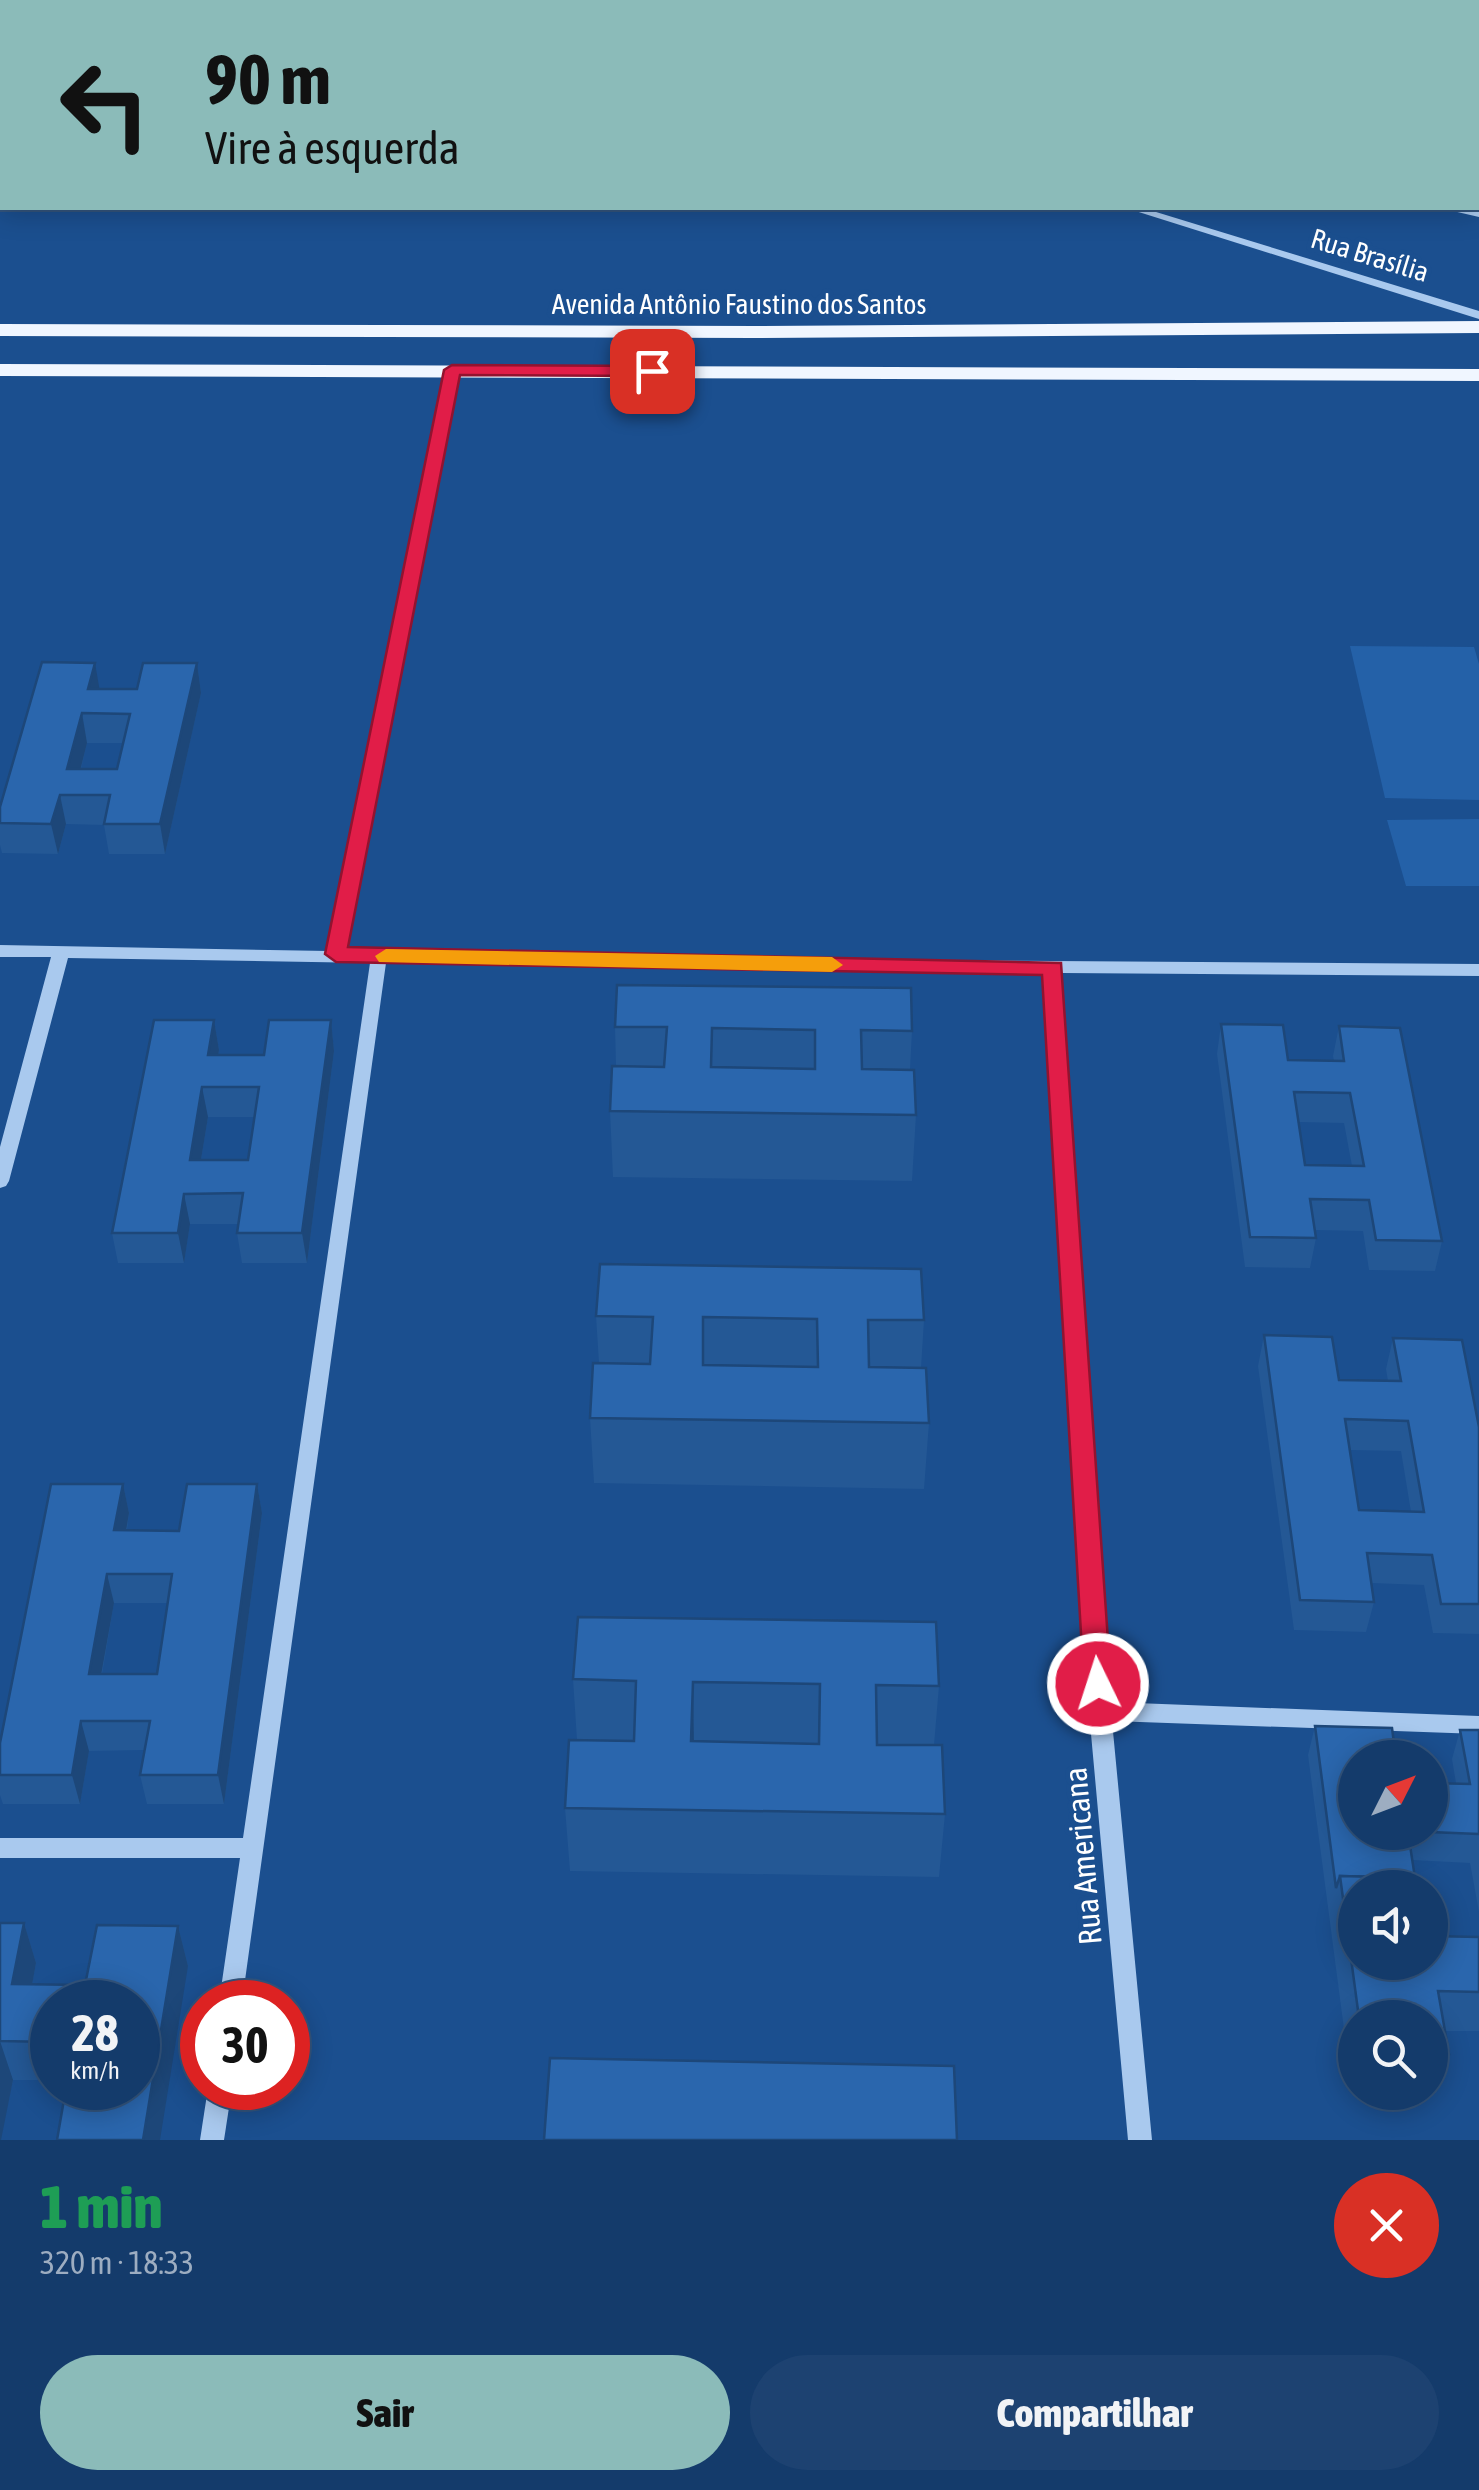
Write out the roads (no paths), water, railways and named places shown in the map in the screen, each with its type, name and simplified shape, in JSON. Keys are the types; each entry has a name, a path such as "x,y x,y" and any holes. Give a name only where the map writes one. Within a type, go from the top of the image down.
{"main road":[{"name":"Avenida Antônio Faustino dos Santos","path":"0,330 774,332 1479,327"},
{"path":"0,370 1479,375"}],"street":[{"name":"Rua Brasília","path":"1138,210 1479,315"},
{"path":"336,954 452,370"},
{"path":"0,951 1053,968 1479,970"},
{"path":"0,1181 61,952"},
{"path":"235,1980 379,956"},
{"name":"Rua Americana","path":"1053,968 1100,1711 1140,2140"},
{"path":"1100,1711 1479,1726"},
{"path":"0,1848 253,1848"},
{"path":"212,2140 217,2110"}]}
